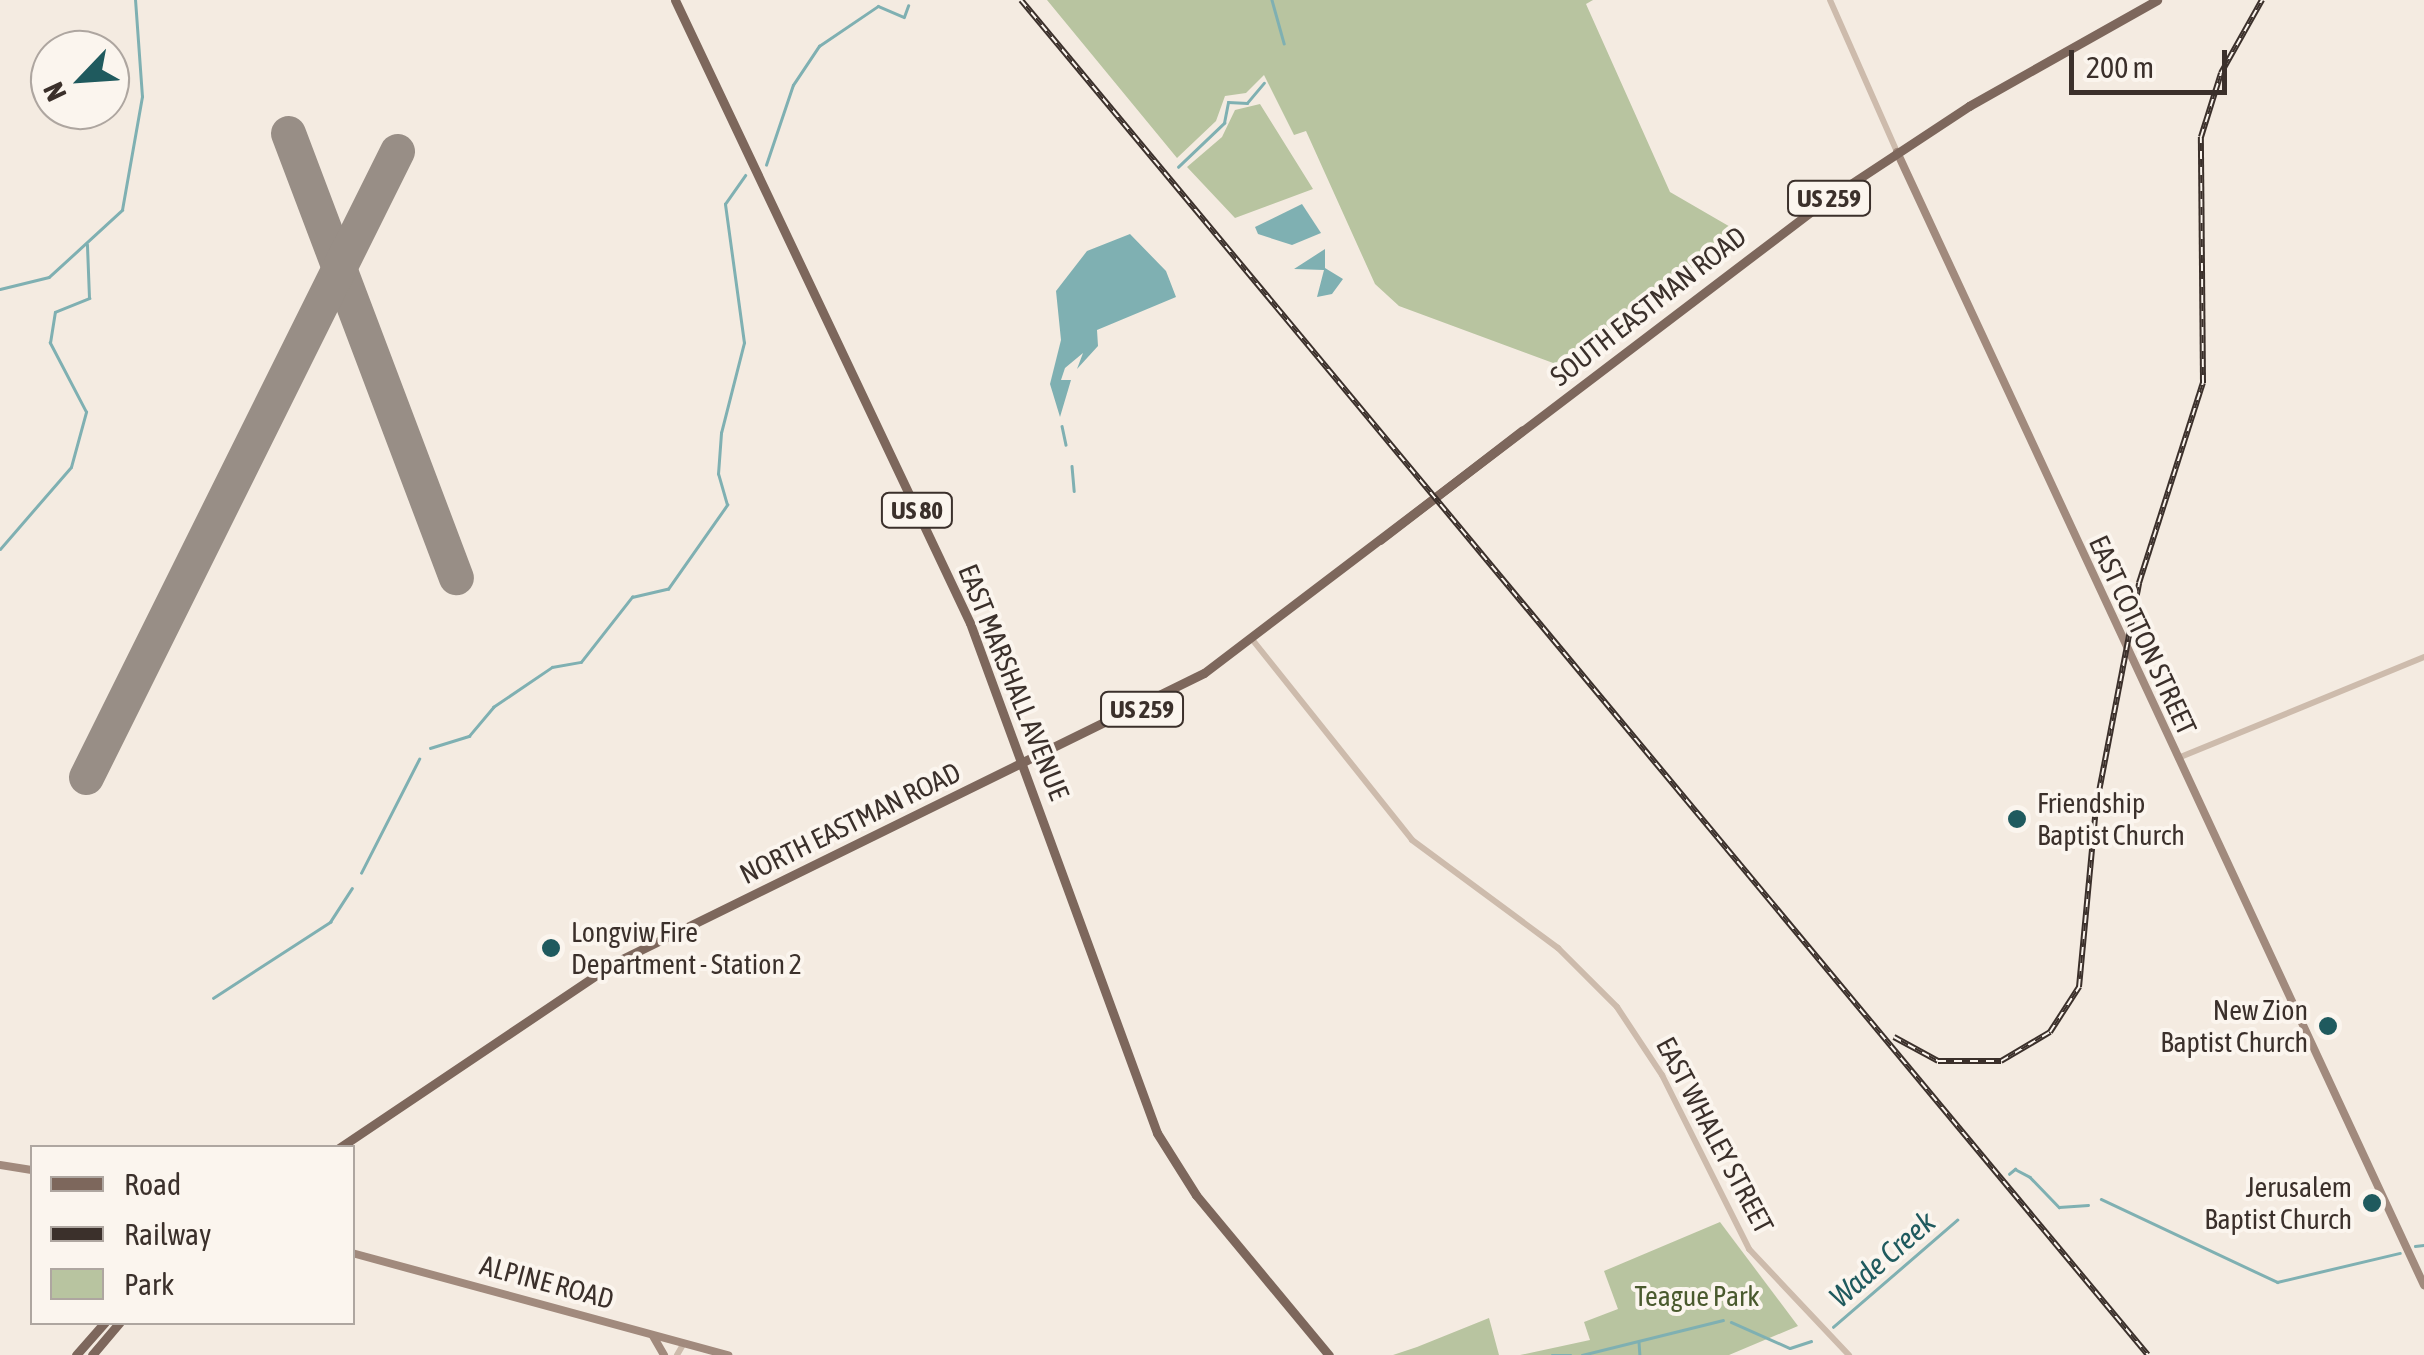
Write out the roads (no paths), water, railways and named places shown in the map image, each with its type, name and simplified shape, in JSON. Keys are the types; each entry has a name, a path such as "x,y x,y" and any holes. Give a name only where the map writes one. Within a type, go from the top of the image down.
{"main road":[{"name":"SOUTH EASTMAN ROAD","path":"1435,497 1897,152 2158,0"},
{"name":"EAST MARSHALL AVENUE","path":"675,2 939,555 1024,764 1157,1133 1196,1195 1329,1355"},
{"name":"EAST COTTON STREET","path":"1897,152 2424,1285"},
{"name":"NORTH EASTMAN ROAD","path":"343,1145 614,962 1168,695 1251,638 1435,497"},
{"path":"0,1165 30,1170"},
{"name":"ALPINE ROAD","path":"355,1254 728,1355"},
{"path":"76,1355 102,1325"},
{"path":"92,1355 117,1325"},
{"path":"650,1334 664,1355"}],"street":[{"name":"EAST COTTON STREET","path":"1830,0 1897,152"},
{"name":"EAST WHALEY STREET","path":"1251,638 1412,840 1558,948 1617,1006 1662,1075 1750,1249 1848,1355"},
{"path":"2177,759 2424,657"},
{"path":"677,1355 684,1343"}],"water":[{"path":"1302,204 1321,233 1292,245 1258,234 1255,227"},
{"path":"1130,234 1166,271 1176,297 1097,330 1098,346 1077,369 1083,353 1065,368 1061,380 1071,380 1060,417 1050,384 1061,340 1056,291 1087,251"},
{"path":"1325,249 1325,268 1343,279 1332,294 1317,297 1324,270 1294,269"}],"waterway":[{"path":"0,289 49,277 122,210 142,97 135,0"},
{"path":"1272,0 1284,43"},
{"path":"766,165 793,85 819,46 878,6 904,17 908,6"},
{"path":"1178,167 1224,123 1228,102 1247,103 1264,83"},
{"path":"430,748 469,736 493,707 552,667 581,662 632,597 668,589 727,505 718,474 721,433 744,343 725,204 745,175"},
{"path":"0,549 71,467 86,412 50,343 55,312 89,298 87,245"},
{"path":"1062,426 1066,445"},
{"path":"1072,466 1074,491"},
{"path":"361,873 419,759"},
{"path":"213,998 330,922 352,888"},
{"name":"Wade Creek","path":"2009,1174 2015,1169 2030,1177 2059,1207 2088,1205"},
{"name":"Wade Creek","path":"2101,1199 2277,1282 2400,1253"},
{"name":"Wade Creek","path":"1833,1327 1957,1220"},
{"name":"Wade Creek","path":"2415,1246 2424,1245"},
{"name":"Wade Creek","path":"1582,1355 1723,1320"},
{"name":"Wade Creek","path":"1731,1322 1790,1348 1811,1341"},
{"path":"1639,1342 1640,1355"},
{"name":"Wade Creek","path":"1552,1355 1571,1355"}],"railway":[{"path":"1021,0 2148,1355"},
{"path":"1894,1037 1938,1061 2001,1061 2050,1032 2079,987 2096,807 2139,583 2203,383 2201,137 2221,73 2262,0"}],"place":[{"name":"Friendship Baptist Church","path":"2017,819"},
{"name":"Longviw Fire Department - Station 2","path":"551,948"},
{"name":"New Zion Baptist Church","path":"2328,1026"},
{"name":"Jerusalem Baptist Church","path":"2372,1203"}],"park label":[{"name":"Teague Park","path":"1697,1296"}]}
